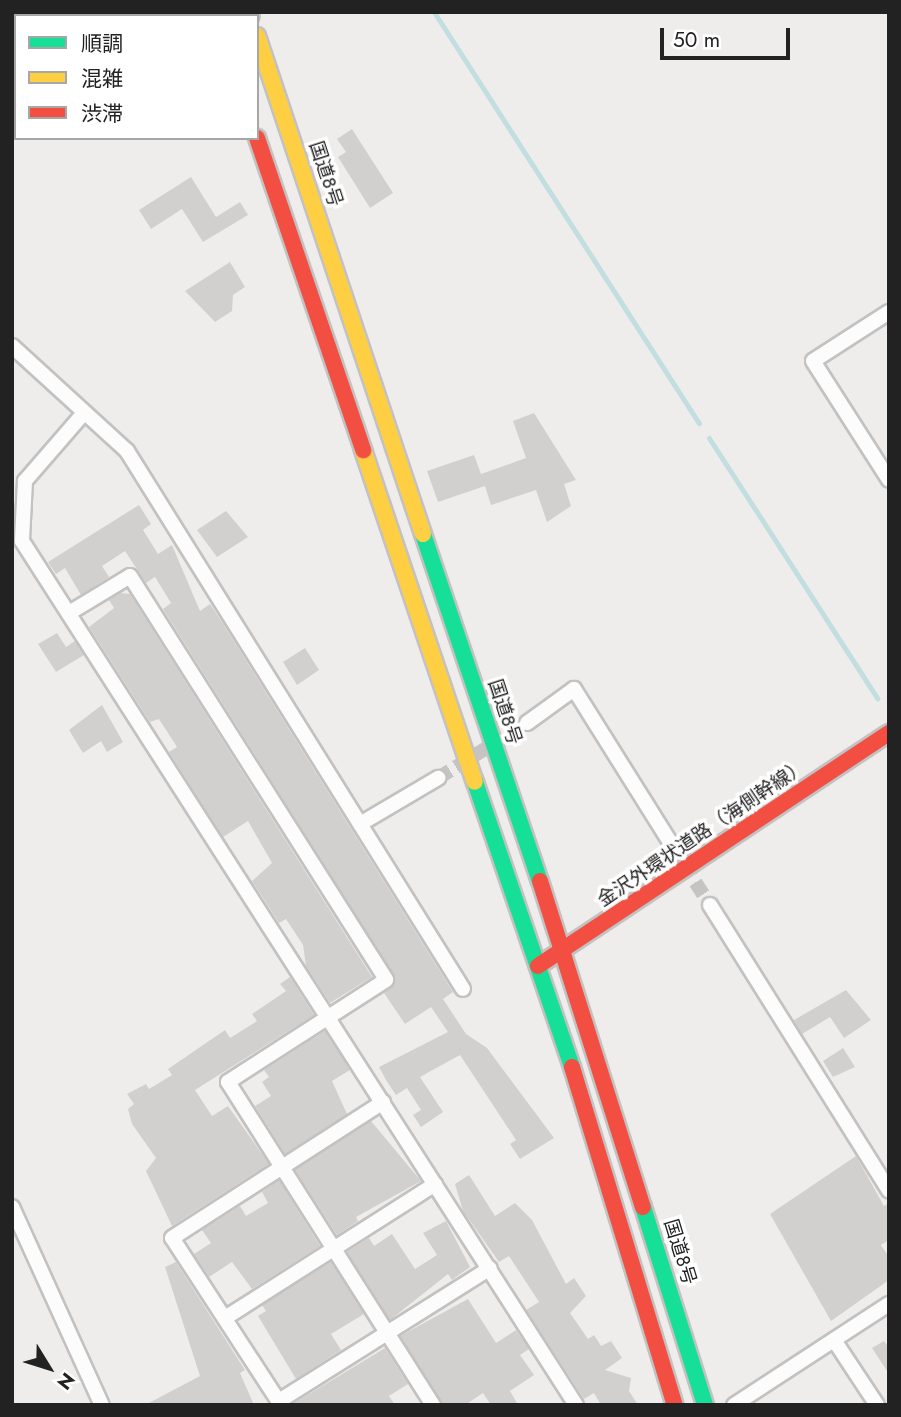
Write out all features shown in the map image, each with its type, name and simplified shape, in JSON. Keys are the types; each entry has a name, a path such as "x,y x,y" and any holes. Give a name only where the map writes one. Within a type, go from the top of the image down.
{"main road":[{"name":"国道8号","path":"259,42 564,951 705,1405"},
{"path":"258,140 607,1170 675,1405"},
{"name":"金沢外環状道路（海側幹線）","path":"538,966 889,733"}],"street":[{"path":"889,312 813,361 889,480"},
{"path":"12,346 83,414 127,451 463,989"},
{"path":"83,414 25,481 22,541 576,1405"},
{"path":"69,613 130,576 386,980 228,1082 433,1405"},
{"path":"527,723 574,689 673,846"},
{"path":"360,824 438,778"},
{"path":"710,905 889,1190"},
{"path":"383,1102 172,1238 280,1403 490,1268"},
{"path":"225,1318 435,1184"},
{"path":"12,1207 102,1405"},
{"path":"734,1405 748,1400 889,1304"},
{"path":"834,1340 877,1405"}],"building":[{"path":"352,129 393,193 370,208 338,157 346,152 337,139"},
{"path":"191,177 216,217 240,202 248,215 203,242 182,209 151,229 139,210"},
{"path":"230,262 245,287 233,295 232,311 215,322 185,291"},
{"path":"534,413 576,480 564,484 571,506 547,522 536,490 491,505 485,486 438,502 427,471 474,455 481,474 526,458 513,421"},
{"path":"139,505 151,524 143,530 158,554 172,545 200,611 210,604 222,622 453,992 443,999 466,1034 487,1048 554,1138 520,1159 510,1144 516,1140 460,1055 420,1077 443,1112 421,1127 413,1115 421,1110 407,1088 396,1095 386,1080 379,1067 448,1032 431,1007 405,1024 384,993 394,985 394,975 163,609 171,603 155,577 146,583 125,551 102,566 109,577 81,595 65,568 56,574 48,562"},
{"path":"226,511 248,537 217,557 197,530"},
{"path":"120,593 130,594 372,977 330,1003 306,966 303,945 286,919 279,923 252,881 272,863 248,821 223,837 169,752 177,747 159,719 150,722 89,627 114,608 109,600"},
{"path":"57,633 66,647 75,641 84,655 56,672 38,644"},
{"path":"305,648 319,670 297,685 283,662"},
{"path":"102,705 123,742 107,752 101,741 83,753 69,730"},
{"path":"290,977 314,1015 195,1090 212,1116 228,1106 269,1164 172,1226 146,1171 156,1158 132,1124 128,1109 134,1104 127,1094 146,1084 149,1089 172,1075 168,1069 225,1030 230,1038 257,1021 252,1014 286,991 280,984"},
{"path":"846,990 871,1020 844,1038 830,1017 802,1034 794,1020"},
{"path":"325,1031 350,1070 332,1081 347,1114 285,1154 255,1106 271,1096 262,1082 269,1077 264,1070"},
{"path":"843,1048 855,1067 833,1077 823,1061"},
{"path":"371,1121 421,1181 356,1217 358,1221 337,1235 295,1170"},
{"path":"856,1156 884,1206 889,1203 889,1240 881,1245 889,1257 889,1280 831,1321 770,1214"},
{"path":"469,1175 495,1216 515,1203 532,1220 566,1284 574,1278 586,1296 570,1313 588,1339 594,1335 601,1346 611,1341 622,1358 605,1370 631,1378 629,1391 638,1405 601,1405 594,1393 584,1399 526,1310 539,1302 509,1256 499,1262 463,1211 455,1184"},
{"path":"279,1180 320,1246 252,1289 232,1262 209,1277 194,1254 211,1243 202,1230 240,1206 246,1216 268,1203 262,1192"},
{"path":"446,1221 470,1267 452,1280 448,1274 390,1320 347,1252 369,1238 374,1246 392,1234 415,1269 437,1255 423,1233"},
{"path":"176,1262 245,1370 240,1373 254,1405 145,1405 200,1376 165,1267"},
{"path":"331,1262 364,1314 331,1334 341,1350 296,1379 258,1316 266,1311 262,1305"},
{"path":"468,1299 496,1343 516,1330 529,1349 520,1355 534,1375 510,1391 518,1405 491,1405 483,1393 465,1405 443,1405 400,1336"},
{"path":"884,1341 889,1348 889,1374 872,1348"},
{"path":"385,1348 408,1384 389,1396 395,1405 291,1405"}],"waterway":[{"path":"434,12 699,423"},
{"path":"709,438 877,698"}],"tunnel":[{"path":"438,778 527,723"},
{"path":"673,847 710,905"}],"traffic: fast":[{"path":"423,534 540,881"},
{"path":"475,782 572,1067"},
{"path":"643,1207 705,1405"}],"traffic: slow":[{"path":"259,42 423,534"},
{"path":"363,450 475,782"}],"traffic: jam":[{"path":"258,140 363,450"},
{"path":"538,966 889,733"},
{"path":"540,881 643,1207"},
{"path":"572,1067 675,1405"}]}
